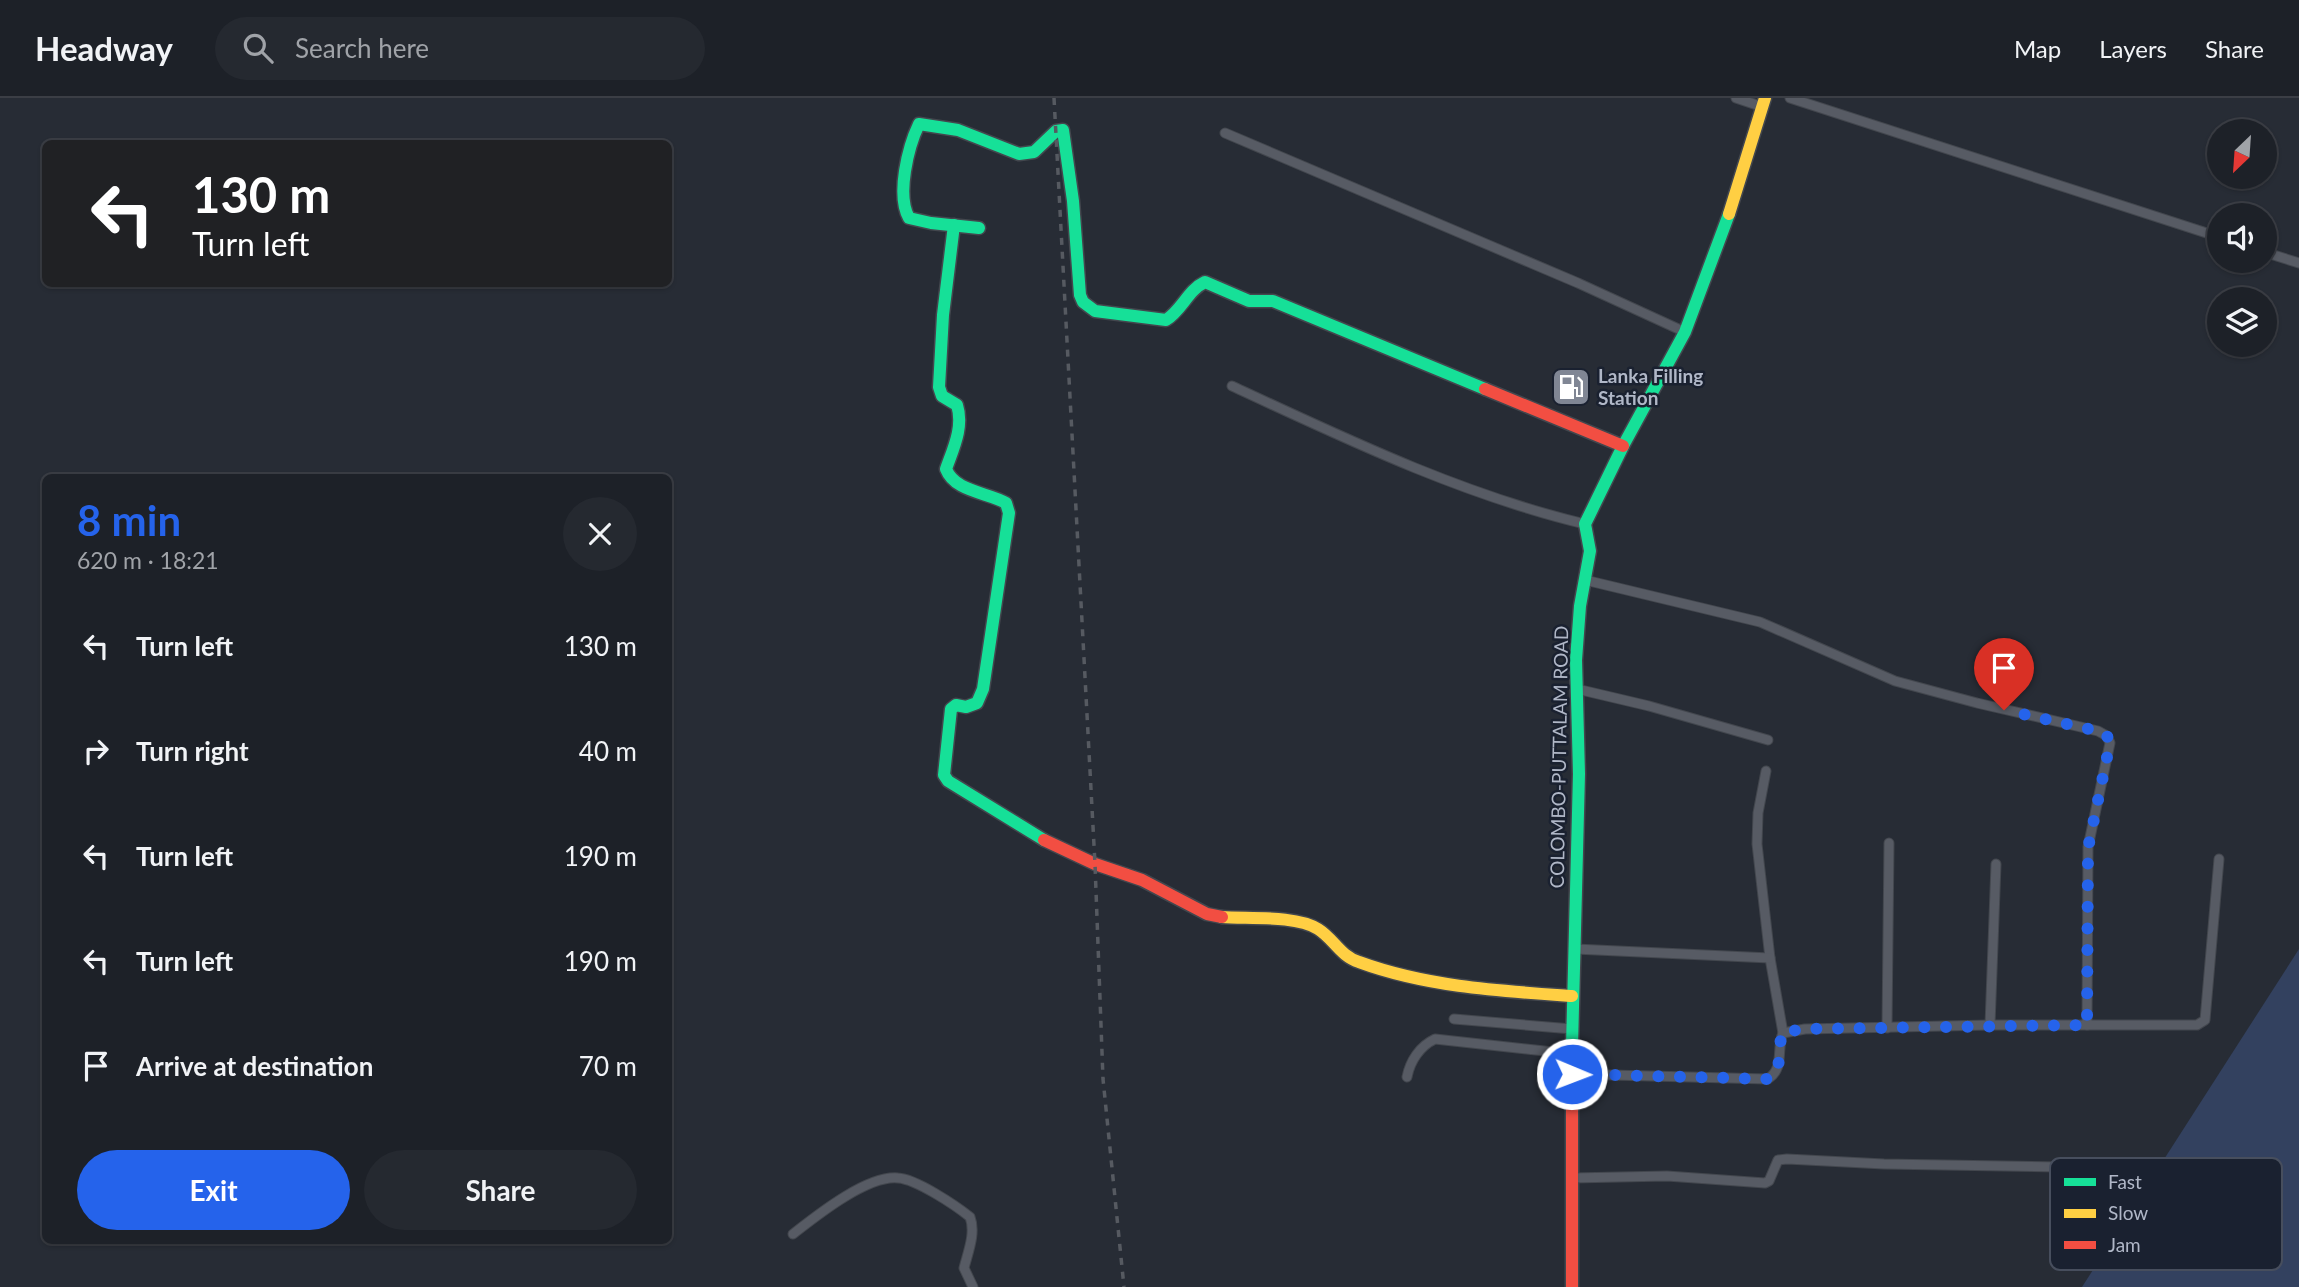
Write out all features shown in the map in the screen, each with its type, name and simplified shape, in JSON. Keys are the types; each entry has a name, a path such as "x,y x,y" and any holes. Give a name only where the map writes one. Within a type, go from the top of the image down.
{"main road":[{"name":"COLOMBO-PUTTALAM ROAD","path":"1572,1287 1572,996 1580,774 1577,647 1590,551 1586,524 1623,446 1685,332 1738,191 1764,102"},
{"path":"979,228 915,221 908,217 904,210 906,176 918,125 958,130 1019,154 1034,152 1056,131 1063,130 1073,201 1080,295 1083,302 1094,311 1166,320 1181,309 1198,285 1205,282 1249,301 1273,301 1623,446"},
{"path":"954,225 943,315 939,387 942,396 957,405 960,413 946,474 953,481 1006,503 1009,513 983,689 977,703 956,705 951,709 944,768 948,781 1045,840 1095,864 1142,880 1207,914 1299,922 1312,926 1321,931 1343,955 1408,977 1499,990 1572,996"}],"street":[{"path":"1736,98 1764,102"},
{"path":"1790,98 2207,233"},
{"path":"1225,133 1566,278 1685,332"},
{"path":"2277,256 2299,263"},
{"path":"1232,386 1322,428 1450,481 1533,512 1586,524"},
{"path":"1585,580 1760,622 1895,681 2098,731 2107,736 2110,743 2088,848 2087,1025"},
{"path":"1577,689 1649,706 1768,740"},
{"path":"1572,1074 1768,1079 1774,1074 1779,1066 1779,1045 1783,1032 1770,958 1757,844 1758,813 1766,771"},
{"path":"1887,1028 1889,843"},
{"path":"1783,1032 1805,1029 1990,1025 2197,1025 2205,1020 2219,859"},
{"path":"1990,1025 1996,864"},
{"path":"1575,949 1770,958"},
{"path":"1454,1019 1572,1029"},
{"path":"1407,1077 1421,1048 1435,1039 1572,1054"},
{"path":"1572,1178 1667,1176 1765,1182 1769,1181 1778,1160 1787,1158 1896,1164 2050,1167"},
{"path":"793,1234 834,1201 886,1178 908,1179 970,1217 973,1224 964,1268 972,1287"}],"water":[{"path":"2299,949 2299,1287 2082,1287 2093,1270 2282,1270 2282,1158 2165,1158"}],"railway":[{"path":"1054,98 1095,864 1103,1079 1124,1287"}],"traffic: fast":[{"path":"979,228 909,218 904,197 905,171 919,124 958,130 1019,154 1034,152 1056,131 1063,130 1073,201 1080,295 1083,302 1095,311 1166,320 1205,282 1249,301 1273,301 1485,389"},
{"path":"1572,1046 1579,774 1576,660 1580,606 1590,551 1585,524 1623,446 1685,332 1729,214"},
{"path":"954,225 943,315 939,387 942,396 957,405 959,421 957,438 946,469 950,477 964,487 1006,503 1009,513 983,689 977,703 966,707 956,705 951,709 944,775 948,781 1044,840"}],"traffic: slow":[{"path":"1729,214 1765,98"},
{"path":"1222,917 1272,918 1309,925 1324,933 1352,959 1411,977 1464,986 1572,996"}],"traffic: jam":[{"path":"1485,389 1623,446"},
{"path":"1044,840 1095,864 1142,880 1207,914 1222,917"},
{"path":"1572,1046 1572,1287"}],"place":[{"name":"Lanka Filling Station","path":"1571,387"}],"route":[{"path":"1572,1074 1768,1079 1779,1066 1779,1045 1783,1032 1805,1029 2087,1025 2088,848 2110,743 2107,736 2098,731 2004,710"}]}
